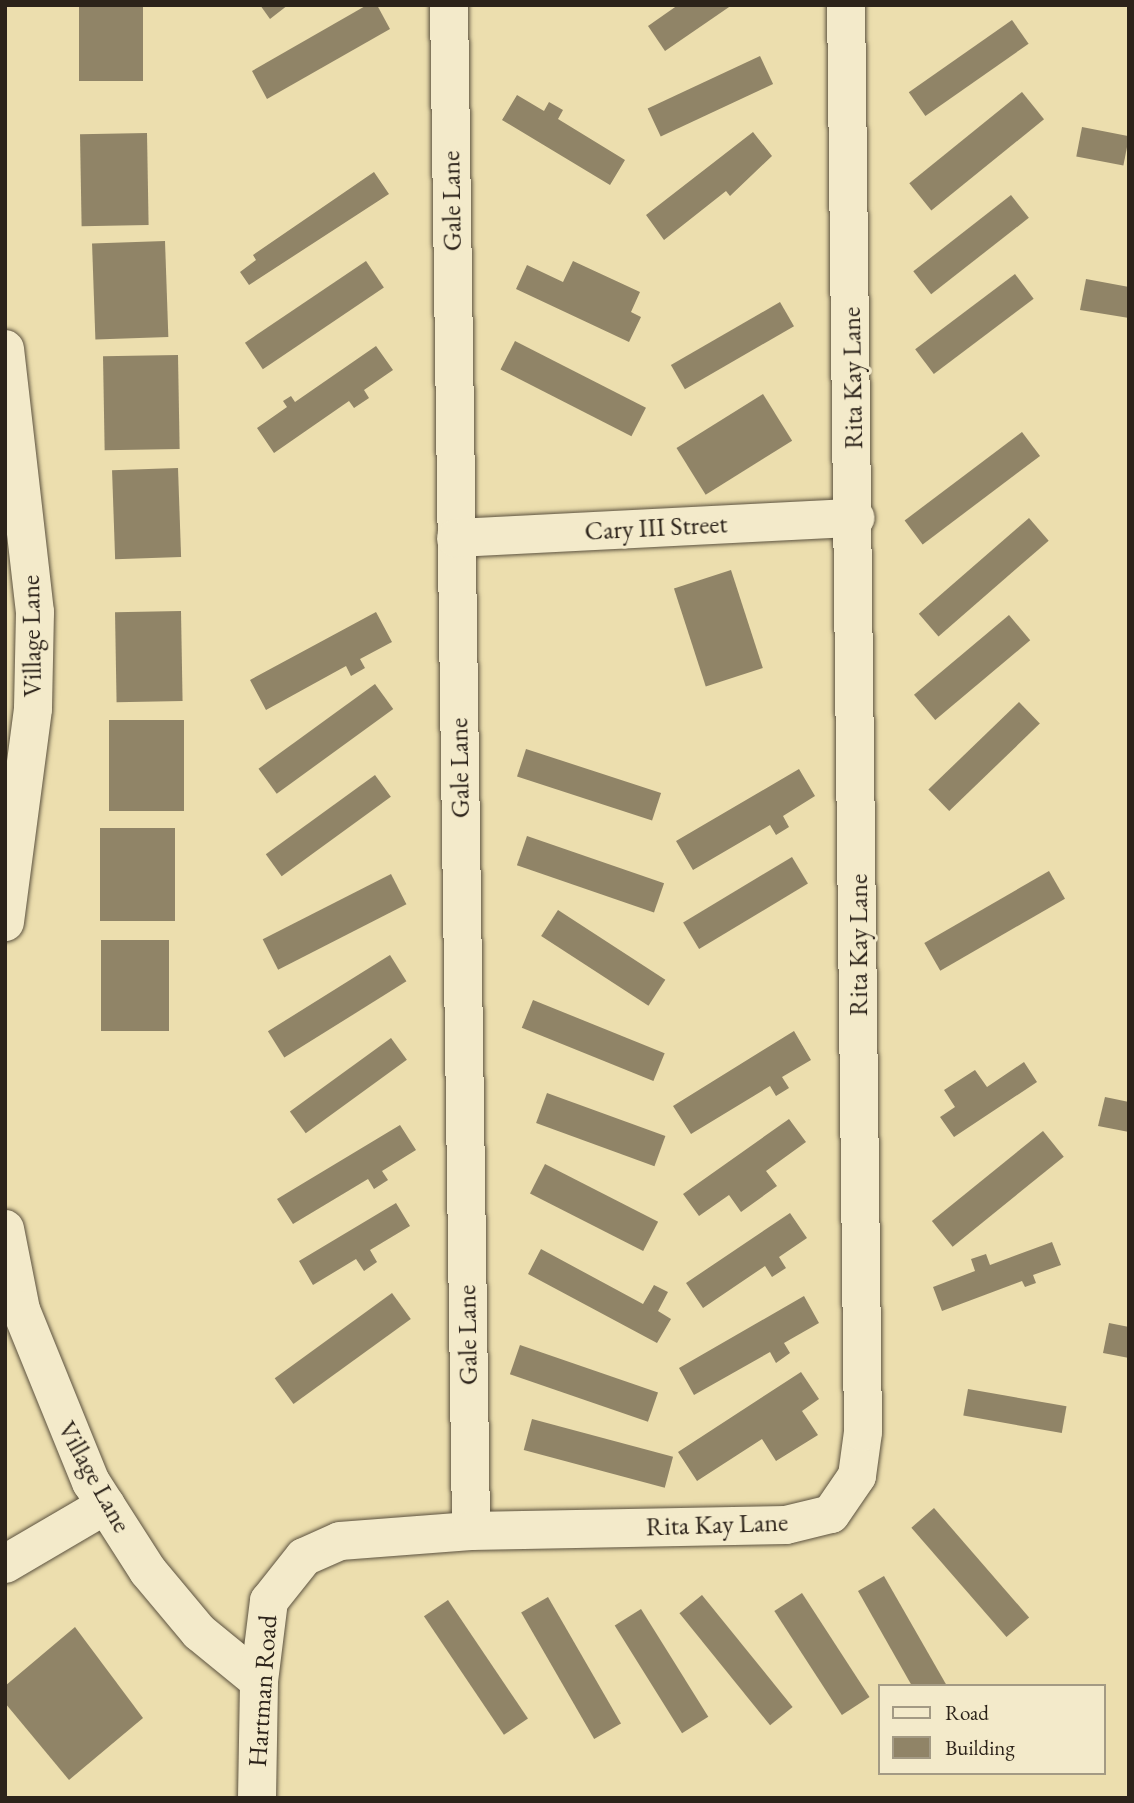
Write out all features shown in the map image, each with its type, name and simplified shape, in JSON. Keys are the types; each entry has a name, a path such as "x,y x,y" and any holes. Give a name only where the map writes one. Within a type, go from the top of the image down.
{"street":[{"name":"Gale Lane","path":"449,5 471,1531"},
{"name":"Rita Kay Lane","path":"471,1531 786,1525 831,1514 857,1476 863,1418 855,517 846,5"},
{"name":"Village Lane","path":"5,349 35,612 33,709 5,922"},
{"name":"Cary III Street","path":"456,538 855,517"},
{"name":"Village Lane","path":"5,1229 21,1310 52,1396 106,1505 148,1572 199,1632 259,1681"},
{"path":"5,1564 106,1505"},
{"name":"Hartman Road","path":"257,1798 259,1681 270,1601 304,1557 340,1541 471,1531"}],"building":[{"path":"79,5 143,5 143,81 79,81"},
{"path":"260,5 288,5 270,19"},
{"path":"367,5 377,5 390,29 267,99 252,71"},
{"path":"678,5 732,5 665,51 648,26"},
{"path":"1012,20 1029,44 925,116 909,92"},
{"path":"760,56 773,84 661,137 648,108"},
{"path":"1022,92 1044,119 931,210 909,183"},
{"path":"517,95 544,111 549,102 563,110 558,119 625,160 610,185 502,120"},
{"path":"1082,127 1129,136 1123,166 1076,156"},
{"path":"753,132 772,156 730,196 726,191 664,240 646,215"},
{"path":"147,133 149,225 82,226 80,134"},
{"path":"374,172 389,194 249,285 240,272 256,260 253,255"},
{"path":"1011,195 1029,218 931,294 913,271"},
{"path":"165,241 168,337 95,339 92,244"},
{"path":"366,261 384,288 263,369 245,343"},
{"path":"573,261 640,292 631,312 641,317 629,342 516,289 527,265 563,282"},
{"path":"1015,274 1034,299 934,374 915,349"},
{"path":"1086,279 1129,287 1129,318 1080,310"},
{"path":"780,302 794,326 685,389 671,365"},
{"path":"515,341 646,408 631,436 500,370"},
{"path":"376,346 393,370 364,390 369,398 354,408 349,401 274,453 257,428 287,407 283,401 291,396 295,402"},
{"path":"178,355 180,449 105,450 103,356"},
{"path":"763,394 792,441 706,495 676,448"},
{"path":"1022,432 1040,456 923,544 905,520"},
{"path":"178,468 181,557 115,559 112,470"},
{"path":"1029,518 1049,541 938,636 919,614"},
{"path":"731,570 763,668 706,686 674,589"},
{"path":"181,611 183,701 117,702 115,612"},
{"path":"376,612 392,642 360,659 365,668 351,676 346,666 266,710 250,680"},
{"path":"1009,615 1030,640 935,720 914,695"},
{"path":"375,684 393,709 277,794 259,769"},
{"path":"1019,702 1040,724 949,811 928,790"},
{"path":"109,720 184,720 184,811 109,811"},
{"path":"526,749 661,793 652,820 517,777"},
{"path":"799,769 815,796 783,816 789,827 776,835 770,825 693,870 676,841"},
{"path":"375,775 391,797 282,876 266,854"},
{"path":"100,828 175,828 175,921 100,921"},
{"path":"527,836 664,883 654,913 517,865"},
{"path":"792,857 808,884 699,949 683,922"},
{"path":"1049,871 1065,899 940,971 924,943"},
{"path":"391,874 406,904 278,970 263,939"},
{"path":"558,910 665,980 648,1006 541,936"},
{"path":"101,940 169,940 169,1031 101,1031"},
{"path":"390,955 406,981 284,1058 268,1031"},
{"path":"533,1000 665,1053 653,1081 522,1028"},
{"path":"794,1031 811,1060 782,1077 789,1088 776,1096 770,1086 691,1134 673,1106"},
{"path":"391,1038 407,1060 306,1133 290,1111"},
{"path":"1024,1062 1037,1082 954,1137 940,1117 955,1107 944,1090 975,1070 987,1087"},
{"path":"547,1093 665,1136 654,1166 536,1123"},
{"path":"1105,1097 1129,1102 1129,1132 1098,1126"},
{"path":"789,1119 806,1142 766,1171 777,1186 741,1212 729,1195 699,1216 683,1194"},
{"path":"400,1125 416,1150 382,1171 388,1180 374,1189 368,1179 293,1224 277,1199"},
{"path":"1043,1131 1064,1157 953,1247 932,1221"},
{"path":"545,1164 658,1222 643,1251 530,1193"},
{"path":"396,1203 410,1226 370,1250 377,1262 364,1271 356,1259 313,1285 299,1261"},
{"path":"790,1213 807,1238 779,1257 786,1268 772,1277 765,1266 703,1308 686,1283"},
{"path":"1052,1242 1061,1265 1033,1275 1036,1283 1025,1287 1022,1281 942,1311 933,1287 975,1271 971,1259 986,1254 990,1265"},
{"path":"541,1249 643,1304 654,1285 668,1292 658,1311 671,1319 657,1343 528,1274"},
{"path":"392,1293 411,1319 294,1404 275,1378"},
{"path":"804,1296 819,1323 784,1343 790,1353 776,1363 770,1352 694,1395 679,1368"},
{"path":"1109,1323 1129,1327 1129,1358 1103,1353"},
{"path":"520,1345 658,1393 648,1422 510,1374"},
{"path":"801,1372 819,1399 802,1411 818,1435 776,1461 762,1439 697,1481 678,1452"},
{"path":"968,1389 1066,1406 1062,1433 963,1416"},
{"path":"532,1419 673,1457 665,1488 524,1450"},
{"path":"934,1508 1029,1617 1006,1637 911,1528"},
{"path":"884,1576 946,1684 911,1684 858,1591"},
{"path":"802,1593 870,1697 842,1715 774,1611"},
{"path":"702,1595 793,1707 770,1725 679,1613"},
{"path":"548,1597 621,1723 594,1739 521,1612"},
{"path":"448,1600 528,1719 504,1735 424,1616"},
{"path":"641,1609 708,1717 682,1733 615,1625"},
{"path":"75,1627 143,1718 69,1780 5,1703 5,1686"}]}
